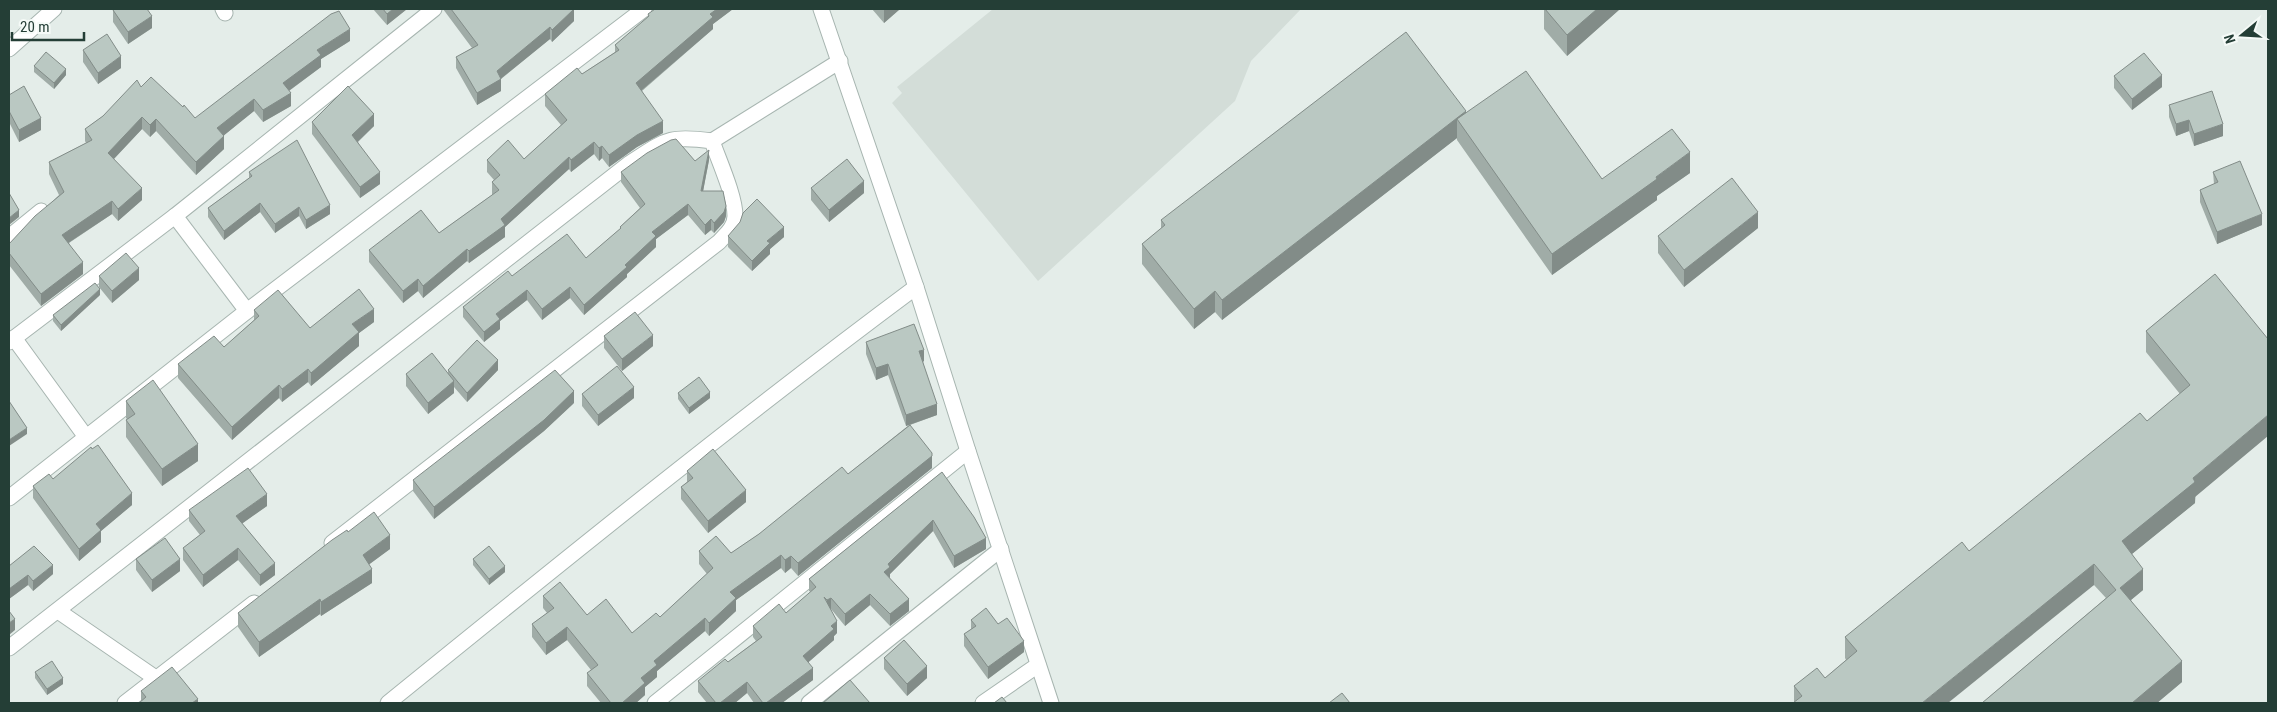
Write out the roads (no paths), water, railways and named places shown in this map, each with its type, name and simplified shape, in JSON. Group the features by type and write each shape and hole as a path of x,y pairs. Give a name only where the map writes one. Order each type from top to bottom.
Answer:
{"street":[{"path":"9,49 54,9"},
{"path":"86,437 11,340 174,216 434,9"},
{"path":"9,498 247,312 644,9"},
{"path":"821,9 916,287 968,451 1052,703"},
{"path":"9,648 630,163 664,141 682,137 712,141 840,61"},
{"path":"321,551 719,242 731,230 735,217 732,200 712,141"},
{"path":"9,237 41,211"},
{"path":"174,216 247,312"},
{"path":"388,703 575,552 844,341 916,287"},
{"path":"655,703 968,451"},
{"path":"809,703 1002,549"},
{"path":"125,703 266,594"},
{"path":"58,611 157,679"},
{"path":"983,703 1038,665"}]}
